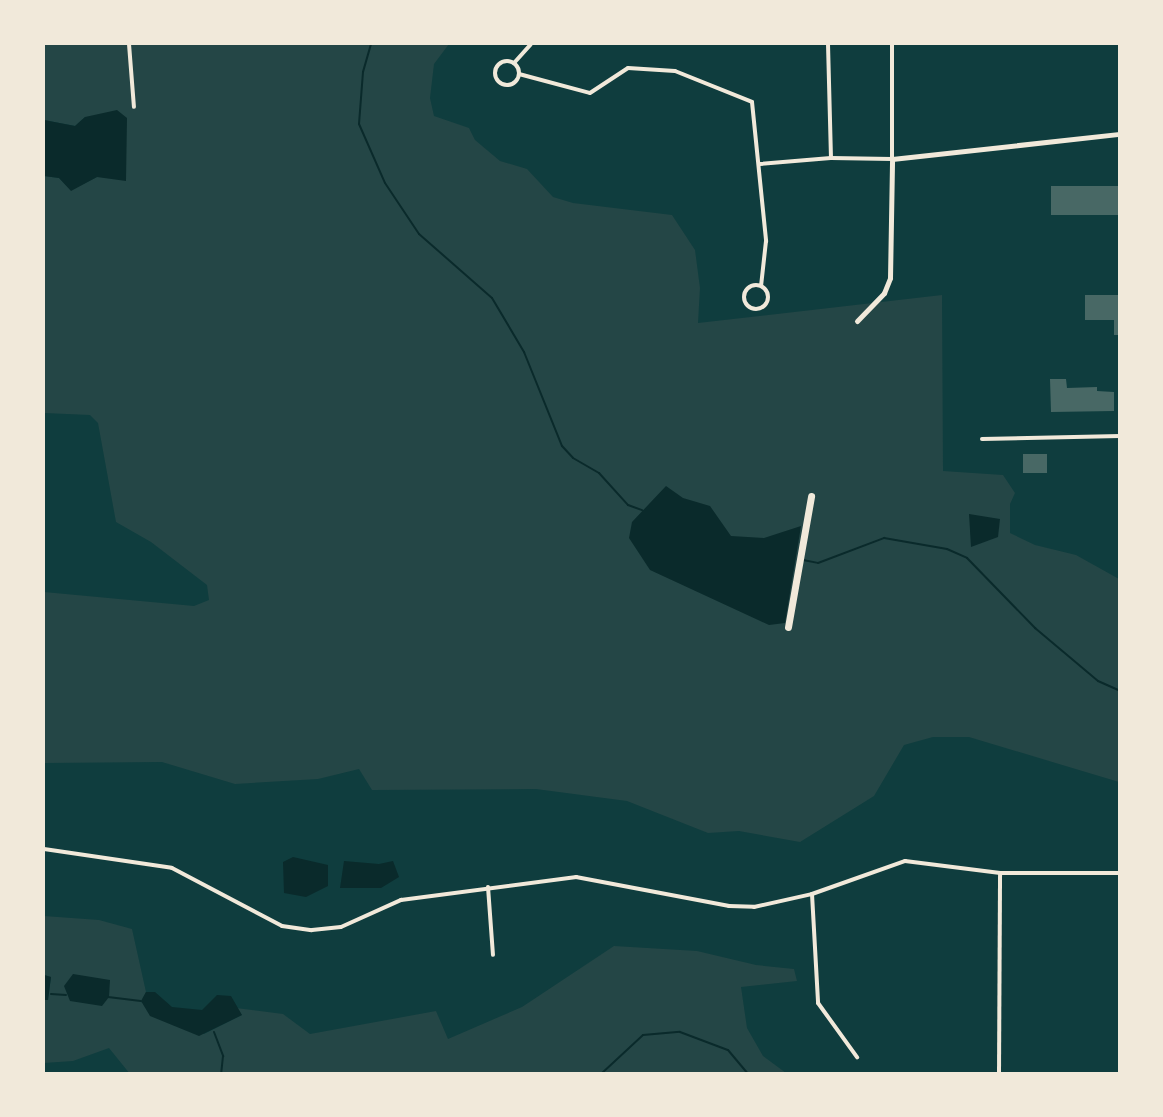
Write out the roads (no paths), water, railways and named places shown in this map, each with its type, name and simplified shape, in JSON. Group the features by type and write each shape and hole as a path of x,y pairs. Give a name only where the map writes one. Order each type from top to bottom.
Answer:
{"highway":[{"path":"788,627 811,496"}],"street":[{"path":"129,44 134,107"},
{"path":"519,74 509,85 495,78 498,63 514,63 531,44"},
{"path":"828,44 831,158"},
{"path":"857,321 880,298 890,279 892,44"},
{"path":"514,63 519,74"},
{"path":"519,74 590,93 630,68 682,73 752,102 766,241 761,286"},
{"path":"760,164 831,158 892,159 1119,134"},
{"path":"761,286 767,292 768,302 762,308 752,308 746,303 745,293 750,287 761,286"},
{"path":"982,439 1119,436"},
{"path":"44,849 143,860 172,868 282,926 312,930 341,927 401,900 488,887 589,877 743,907 812,894 905,861 1000,873 1119,873"},
{"path":"999,1074 1000,873"},
{"path":"488,887 493,955"},
{"path":"812,894 818,1003 857,1057"}],"waterway":[{"path":"371,44 363,72 359,124 385,183 419,234 492,298 524,352 562,446 573,458 599,473 628,505 642,510"},
{"path":"803,560 818,563 884,538 947,549 967,558 1035,628 1098,681 1120,691"},
{"path":"51,994 66,995"},
{"path":"108,997 141,1001"},
{"path":"214,1032 223,1056 221,1074"},
{"path":"601,1074 643,1035 680,1032 728,1050 748,1074"}]}
